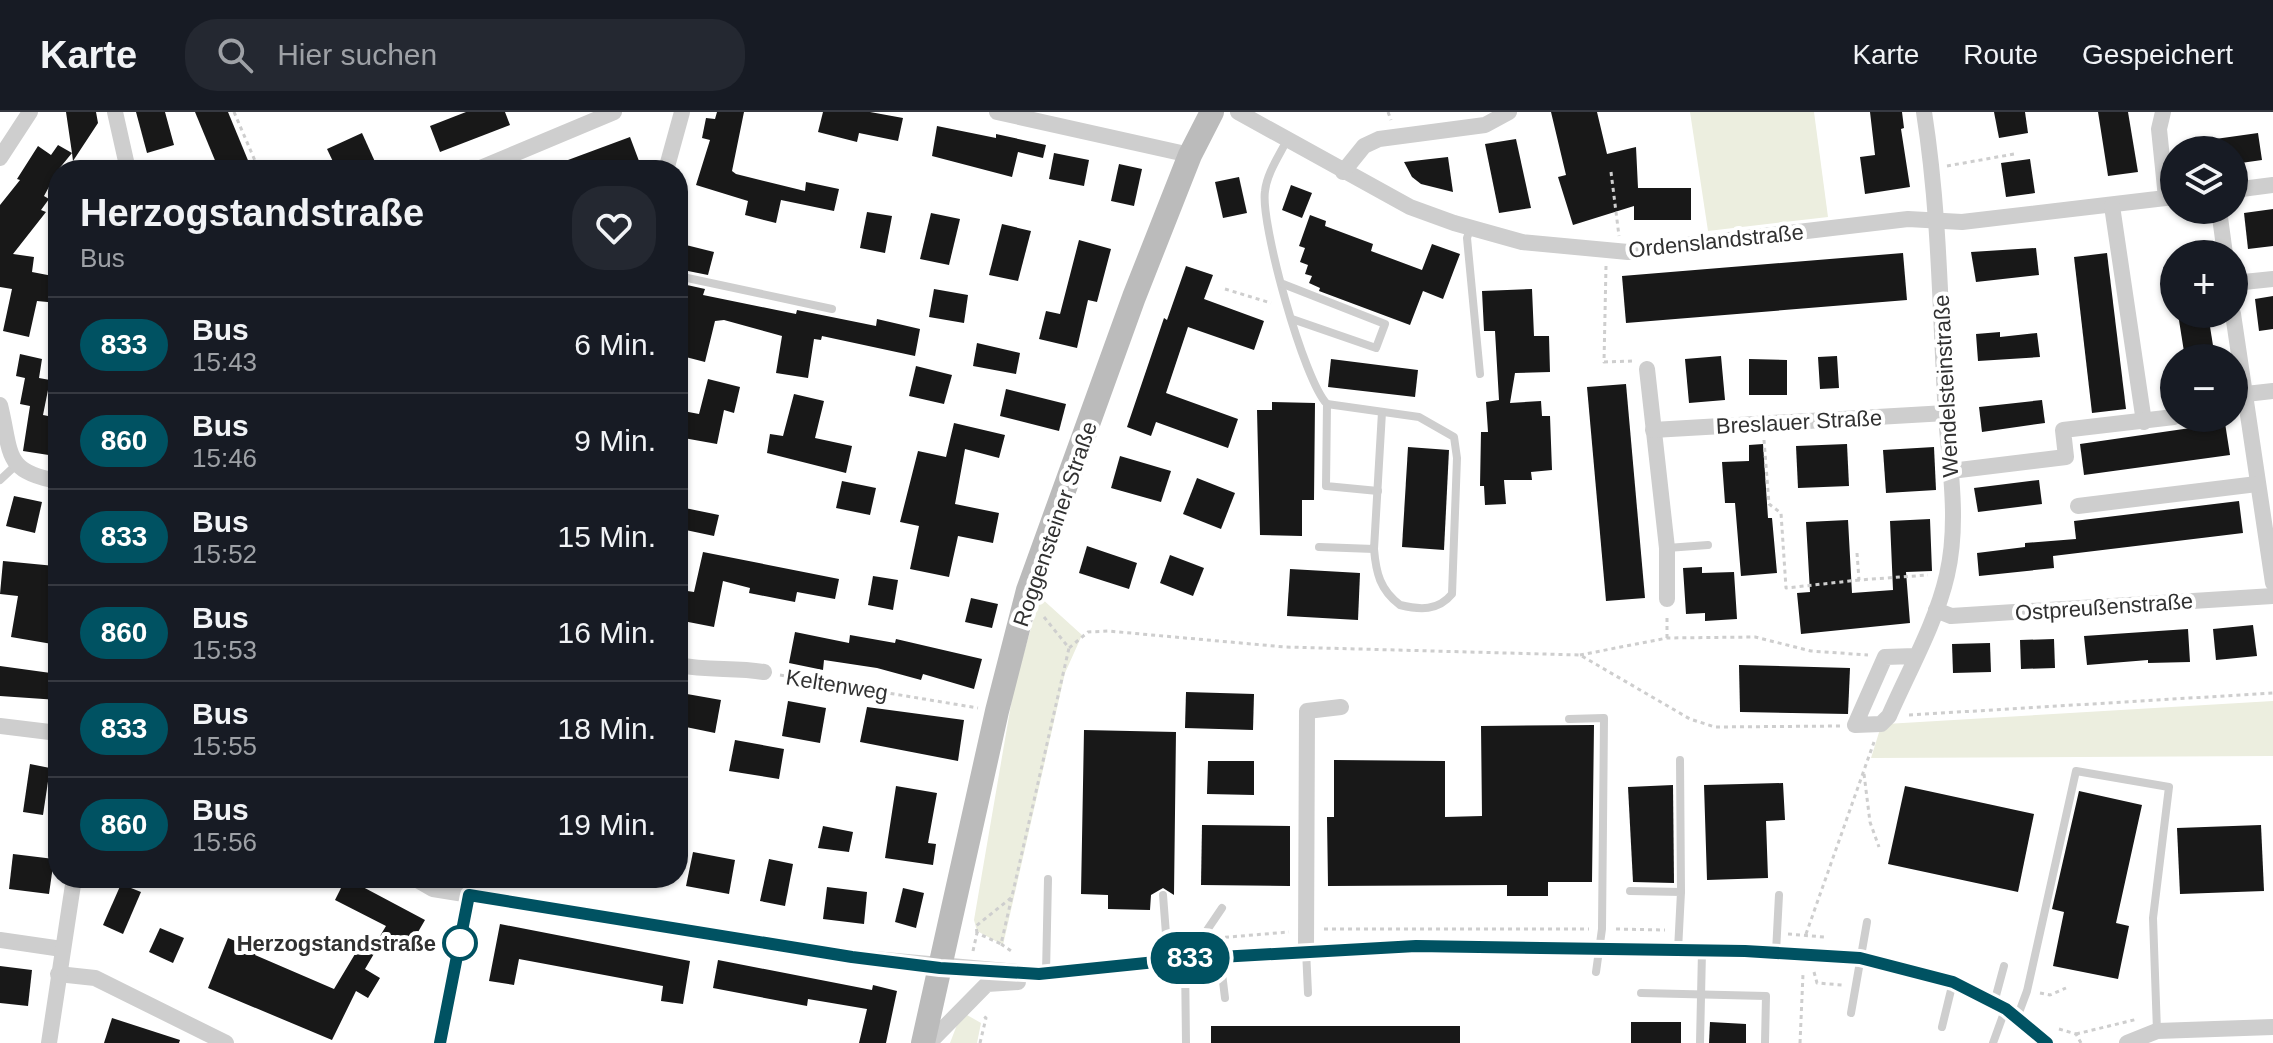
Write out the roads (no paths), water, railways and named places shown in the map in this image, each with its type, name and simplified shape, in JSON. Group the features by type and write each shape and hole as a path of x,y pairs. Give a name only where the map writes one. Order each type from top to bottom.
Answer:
{"main road":[{"name":"Roggensteiner Straße","path":"926,1043 997,711 1028,590 1190,155 1212,112"}],"street":[{"path":"0,158 30,112"},
{"path":"115,112 126,160"},
{"path":"500,160 614,112"},
{"path":"669,160 682,112"},
{"path":"997,112 1190,155"},
{"name":"Ordenslandstraße","path":"1238,112 1410,207 1470,229 1522,242 1613,251 1908,219 1962,222 2160,199"},
{"path":"1343,172 1364,146 1379,139 1485,125 1507,112"},
{"name":"Wendelsteinstraße","path":"1915,656 1885,657 1855,725 1885,720 1915,656 1936,610 1947,574 1952,532 1938,221 1924,112"},
{"path":"2160,136 2163,112"},
{"path":"2248,188 2273,185"},
{"path":"2112,206 2144,422"},
{"path":"2248,282 2273,279"},
{"path":"1647,369 1667,548 1667,599"},
{"path":"2248,401 2273,391"},
{"path":"0,405 15,466 28,476 48,479"},
{"name":"Breslauer Straße","path":"1653,430 1946,413"},
{"path":"1951,471 2066,457 2063,430 2160,419"},
{"path":"2247,432 2273,583"},
{"path":"2078,506 2257,484"},
{"name":"Ostpreußenstraße","path":"1936,610 1951,616 2273,596"},
{"name":"Keltenweg","path":"688,667 714,672 739,668 764,672"},
{"path":"1306,950 1307,711 1341,707"},
{"path":"0,726 48,732"},
{"path":"49,1043 72,888"},
{"path":"440,1043 471,888"},
{"path":"482,888 940,968 1042,974 1220,956 1416,946 1702,950 1860,958 1953,982 2006,1010 2047,1043"},
{"path":"0,940 62,949"},
{"path":"58,974 95,978 226,1043"},
{"path":"926,1043 987,984 1019,982 1042,974"},
{"path":"2127,1043 2157,1031 2273,1027"}],"lane":[{"path":"1287,140 1264,195 1289,309 1316,393 1327,404 1419,417 1454,437 1457,458 1452,594 1443,604 1431,607 1400,605 1382,586 1375,569 1382,412"},
{"path":"1470,229 1467,238 1480,374"},
{"path":"688,278 832,309"},
{"path":"1283,284 1385,324 1376,348 1292,319"},
{"path":"1327,404 1326,486 1378,491"},
{"path":"0,480 15,466"},
{"path":"1667,548 1708,545"},
{"path":"1319,547 1374,549"},
{"path":"1569,719 1604,718 1602,929 1596,972"},
{"path":"1678,951 1680,760"},
{"path":"2006,1010 2027,991 2076,771 2169,787 2153,918 2157,1031"},
{"path":"1042,974 1048,879"},
{"path":"1630,891 1681,892"},
{"path":"1163,895 1185,959 1186,1043"},
{"path":"1776,952 1779,895"},
{"path":"1185,959 1222,908"},
{"path":"1047,916 1059,916"},
{"path":"1851,1013 1867,922"},
{"path":"1306,950 1308,993"},
{"path":"1700,1043 1702,950"},
{"path":"1220,956 1225,998"},
{"path":"1993,1043 2006,1010 2004,966"},
{"path":"1942,1027 1953,982"},
{"path":"1641,993 1766,996 1765,1043"}],"place":[{"name":"Herzogstandstraße","path":"460,943"}]}
